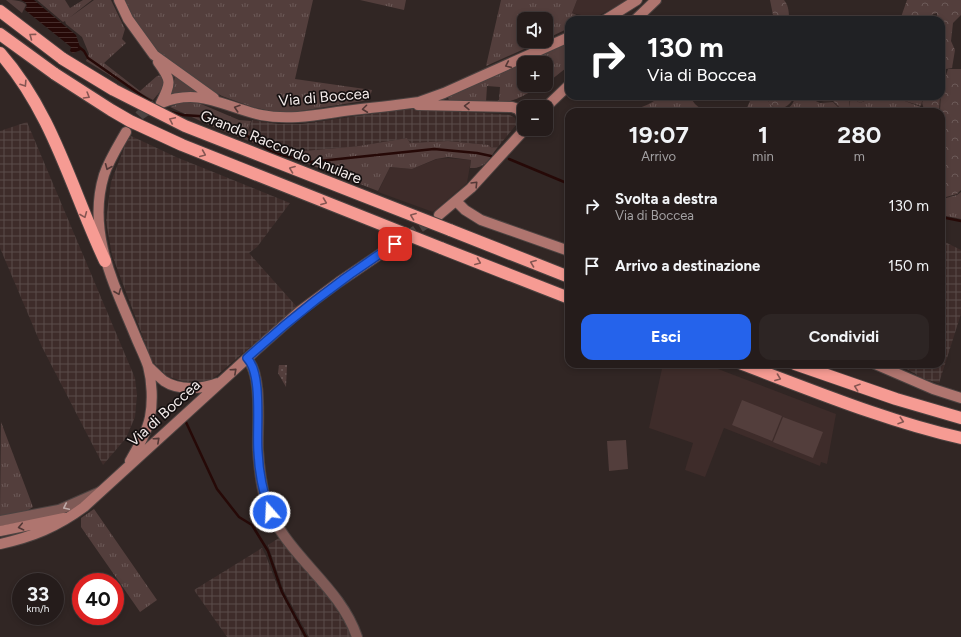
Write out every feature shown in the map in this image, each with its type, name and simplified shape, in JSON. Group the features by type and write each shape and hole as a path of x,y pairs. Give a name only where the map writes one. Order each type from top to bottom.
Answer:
{"highway":[{"name":"Grande Raccordo Anulare","path":"0,11 63,59 88,75 131,100 186,126 565,275"},
{"path":"0,34 55,74 130,121 182,145 565,296"},
{"path":"0,53 23,83 48,125 105,261"},
{"path":"753,368 848,404 930,431 961,438"},
{"path":"806,368 866,390 961,418"}],"main road":[{"path":"119,0 128,19 154,55 219,102"},
{"path":"611,16 637,0"},
{"path":"639,16 656,0"},
{"name":"Via di Boccea","path":"154,55 166,72 169,80 168,88 161,103 175,98 189,96 219,102 259,114 288,118 418,102 444,93 565,39"},
{"path":"553,100 565,89"},
{"name":"Via di Boccea","path":"404,104 512,107 517,109"},
{"name":"Via di Boccea","path":"126,132 108,164 102,182 100,194 99,230 105,261 148,366 152,402 150,417 145,433 128,466"},
{"path":"439,215 471,188 517,137"},
{"path":"456,201 465,210 481,220 565,250"},
{"name":"Via di Boccea","path":"0,544 40,533 60,523 84,507 300,311 339,282 395,244"},
{"name":"Via di Boccea","path":"148,366 164,381 176,386 198,388 220,383"},
{"path":"884,368 933,389 961,398"},
{"name":"Via di Boccea","path":"0,531 70,516"}],"street":[{"path":"247,358 252,365 256,379 258,459 262,487 270,512 290,546 340,606 351,623 357,637"},
{"path":"0,521 59,510 102,491"}],"shaded area":[{"path":"21,0 34,0 76,35 81,50 73,53 70,51 71,47 25,10 27,5"},
{"path":"577,0 629,0 598,16 585,16 572,13"},
{"path":"413,108 510,115 515,118 516,125 497,148 490,147 489,145 448,141 410,143 407,138 359,146 304,151 282,145 248,131 252,120 278,124 302,124"},
{"path":"27,122 135,378 137,395 135,417 126,438 103,465 42,347 0,248 0,131"},
{"path":"129,135 176,157 290,203 257,247 249,253 297,307 209,382 185,382 167,376 152,361 112,255 106,221 111,182"},
{"path":"448,158 471,160 467,183 433,212 378,192 390,167 412,169 437,159"},
{"path":"945,242 961,250 961,314 945,364"},
{"path":"662,368 715,368 836,414 827,464 821,462 820,466 724,428 705,477 685,470 693,443 649,428"},
{"path":"905,368 944,368 939,383 924,379"},
{"path":"279,538 323,589 352,637 309,637 284,591 268,545"},
{"path":"262,548 277,585 304,637 227,637 194,590"}],"green space":[{"path":"6,0 24,3 26,5 22,13"},
{"path":"37,0 65,0 70,8 83,0 92,0 69,18 94,0 111,0 125,29 122,39 126,43 104,63 140,91 157,76 162,75 165,78 162,89 153,100 86,61 89,54 82,37 66,24 65,21 63,22"},
{"path":"120,0 313,0 295,79 372,90 369,100 294,112 274,112 249,106 222,96 176,70 148,48"},
{"path":"360,0 406,0 404,10"},
{"path":"501,0 577,0 572,13 579,16 565,16 565,30 553,36 553,12 517,12 517,48 526,48 486,66"},
{"path":"770,0 784,0 788,7 789,16 773,16"},
{"path":"907,0 961,0 961,15 953,23 951,41 955,50 952,68 946,69 945,73 945,16 937,16 937,13 930,16 901,16"},
{"path":"565,45 565,69 553,78 553,56 540,56"},
{"path":"517,66 517,92 530,92 521,97 503,103 497,103 499,100 500,87 487,86 486,102 449,101 448,97"},
{"path":"948,69 961,69 961,190 957,194 946,197 945,108 940,108 941,100 945,100 945,78"},
{"path":"175,76 195,90 195,91 171,95"},
{"path":"692,100 700,108 640,108 654,101"},
{"path":"750,100 767,100 774,108 747,108"},
{"path":"768,100 792,100 783,108 775,108"},
{"path":"794,100 814,100 820,103 833,102 839,108 788,108"},
{"path":"816,100 850,100 849,107 845,108 840,108 833,101"},
{"path":"850,100 856,100 860,103 867,100 902,100 921,107 844,108 849,107"},
{"path":"856,100 866,100 860,103"},
{"path":"902,100 922,100 921,106"},
{"path":"923,100 940,100 939,108 924,108"},
{"path":"194,101 239,120 251,121 248,131 282,146 304,151 359,146 407,138 410,143 448,141 489,145 490,147 497,148 483,165 475,168 470,168 471,160 448,157 436,159 412,169 390,167 378,191 218,129 170,107 182,102"},
{"path":"961,192 961,219 945,216 945,197 946,198 957,195"},
{"path":"279,365 287,365 286,387 278,373"},
{"path":"742,400 782,416 772,441 732,425"},
{"path":"783,417 823,432 813,458 773,442"},
{"path":"1,422 33,507 25,512 0,517"},
{"path":"626,440 628,469 609,471 607,441"},
{"path":"94,509 157,600 140,612 124,589 124,573 113,573 81,527 81,518"}],"waterway":[{"path":"79,47 84,51 88,58 154,104"},
{"path":"167,111 183,115 213,117 238,130 274,153 310,162 434,149 477,153 491,156"},
{"path":"509,159 565,182"},
{"path":"945,218 961,221"},
{"path":"185,420 217,489 239,517 252,525 268,551 282,592 306,637"}],"tunnel":[{"path":"129,127 140,115 155,105"},
{"path":"395,244 433,219"}],"route":[{"path":"270,512 262,487 258,452 256,379 251,362 247,358 300,311 368,261 395,244"}]}
